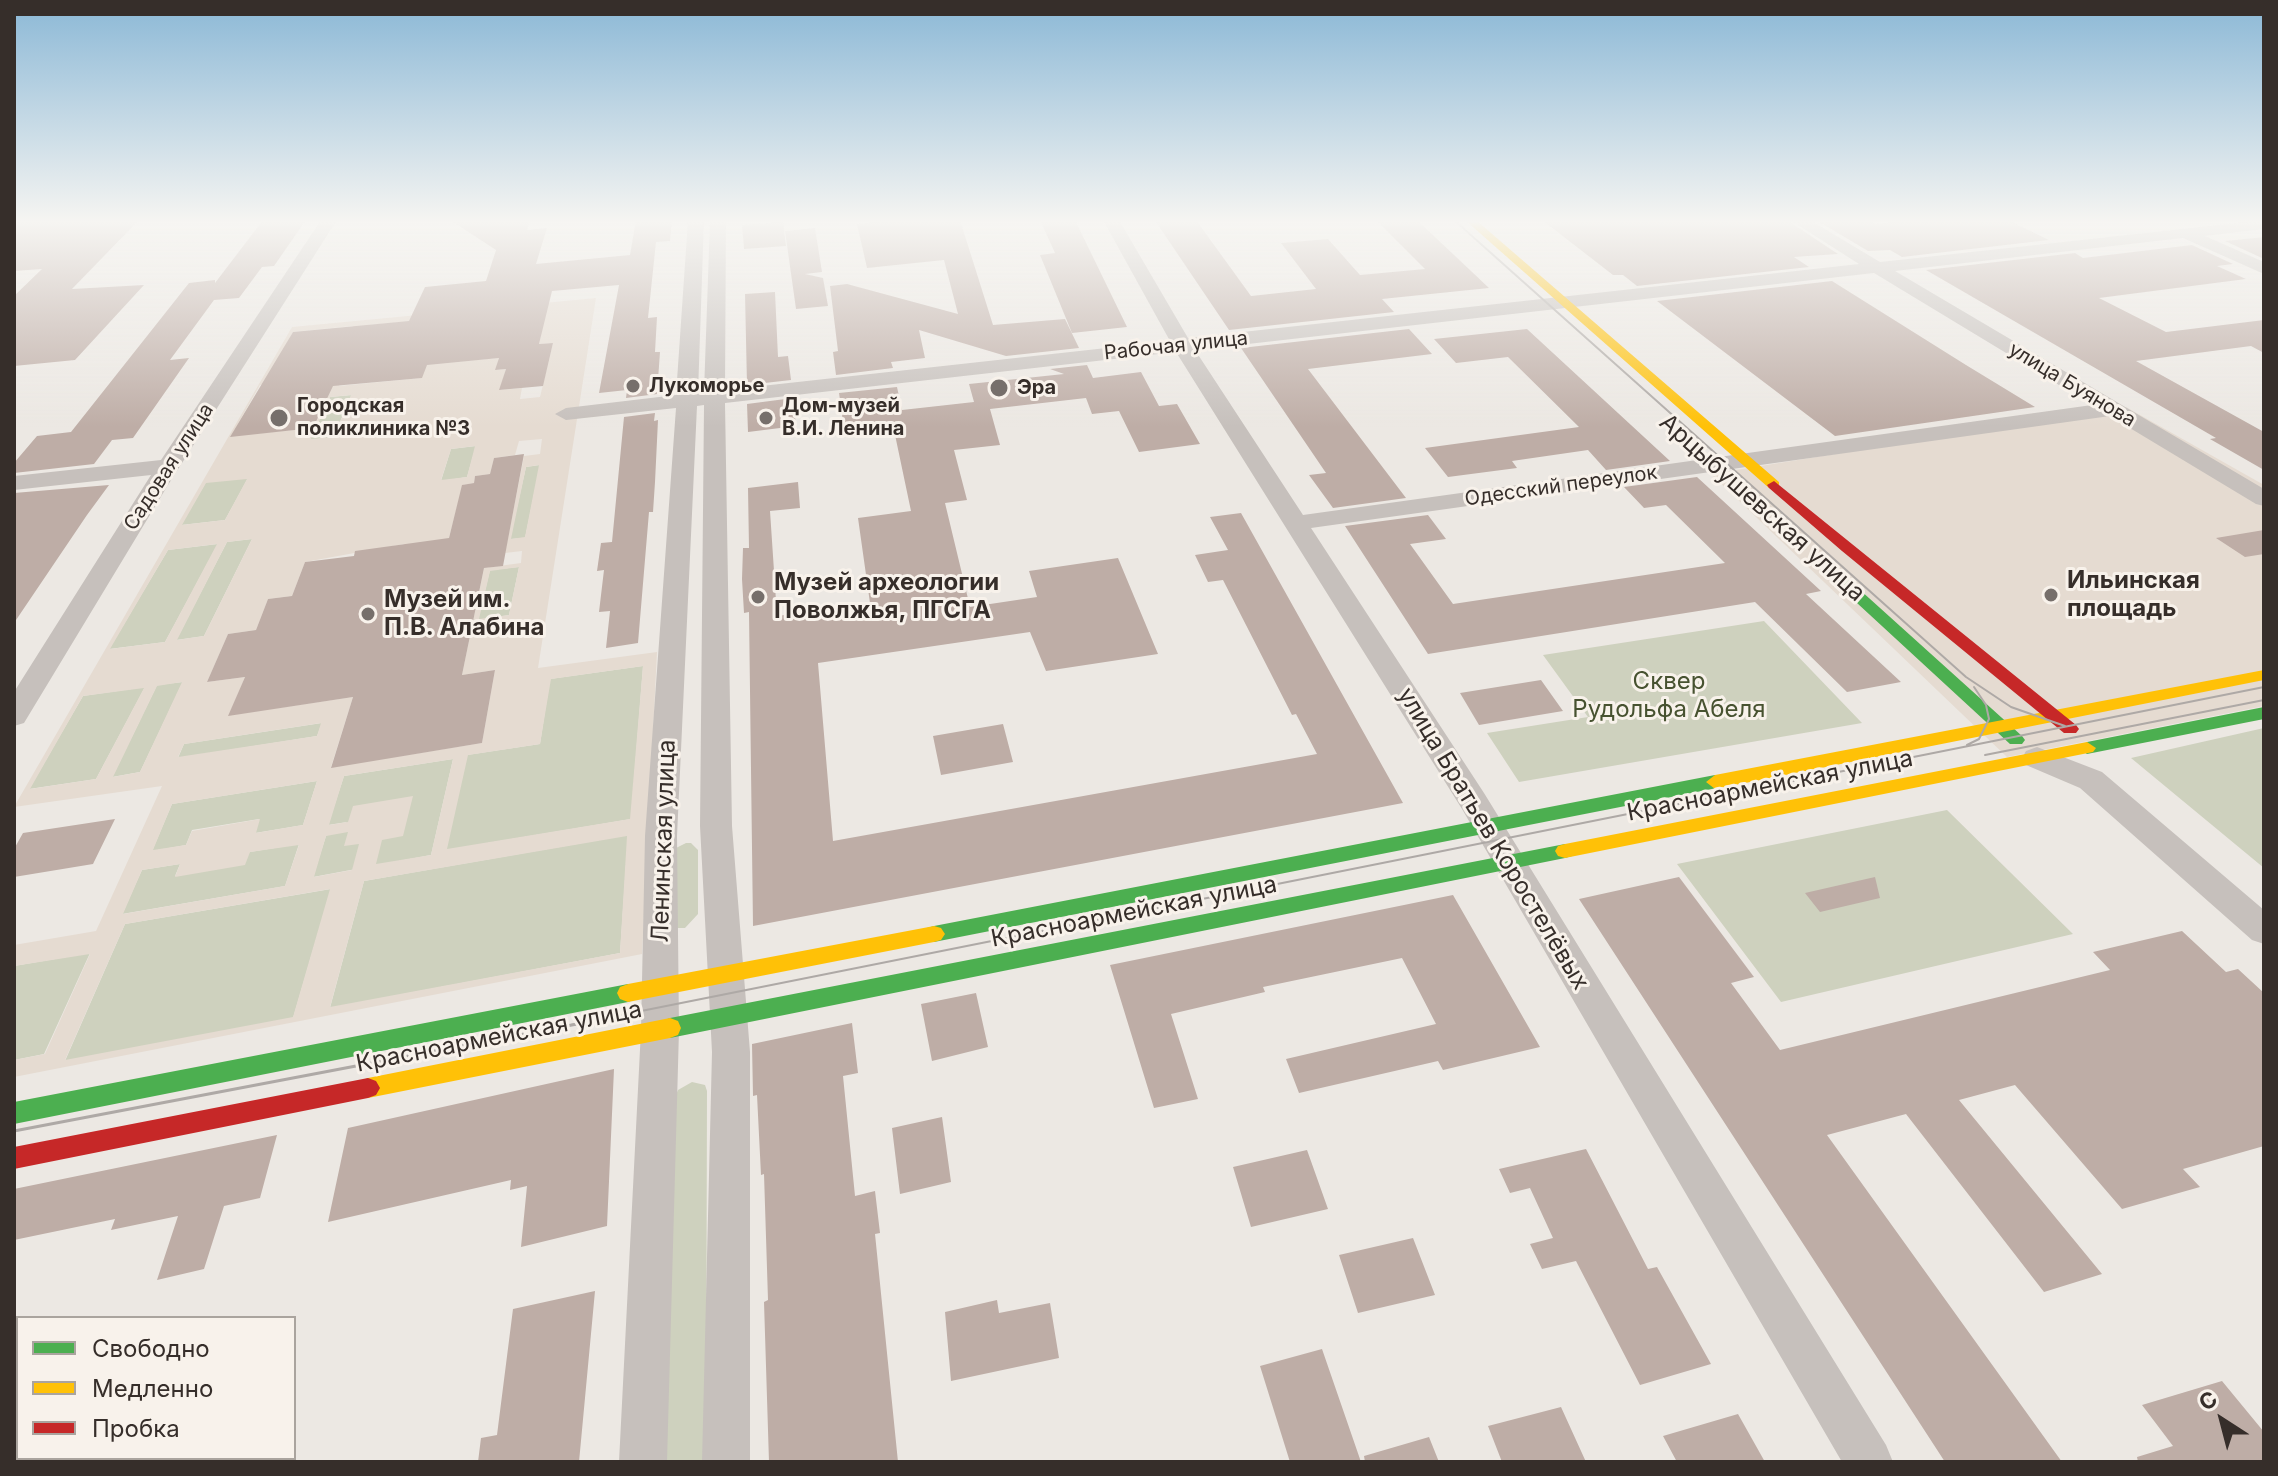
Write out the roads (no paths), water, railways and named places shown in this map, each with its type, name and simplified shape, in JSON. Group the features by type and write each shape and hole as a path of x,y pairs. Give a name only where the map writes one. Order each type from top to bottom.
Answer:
{"main road":[{"name":"Арцыбушевская улица","path":"1531,289 1552,308"},
{"name":"Арцыбушевская улица","path":"1531,289 1745,460 2089,747"},
{"name":"Арцыбушевская улица","path":"1690,444 1736,485"},
{"name":"Арцыбушевская улица","path":"1816,557 2037,758"},
{"name":"Красноармейская улица","path":"14,1113 2264,675"},
{"name":"Красноармейская улица","path":"14,1158 2264,713"}],"street":[{"name":"Садовая улица","path":"14,716 169,466 284,289"},
{"name":"Ленинская улица","path":"643,1462 660,1030 661,836 674,648 692,289"},
{"name":"Ленинская улица","path":"716,289 716,826 731,1052 726,1462"},
{"name":"улица Братьев Коростелёвых","path":"1150,289 1182,345 1487,826 1869,1462"},
{"name":"Рабочая улица","path":"566,414 1708,289"},
{"name":"улица Буянова","path":"1913,289 2264,499"},
{"name":"Одесский переулок","path":"1295,523 2112,409"},
{"path":"14,483 169,466"},
{"path":"2089,747 2091,780"},
{"name":"Арцыбушевская улица","path":"2037,758 2091,780 2264,930"}],"tram line":[{"path":"1531,289 1966,677 2011,707 2065,726"},
{"path":"1967,745 1979,739 1989,719 1986,705 1974,687"},
{"path":"566,1026 2264,687"},
{"path":"1985,755 2264,700"},
{"path":"14,1131 577,1024"}],"place":[{"name":"Лукоморье","path":"633,386"},
{"name":"Эра","path":"999,388"},
{"name":"Городская поликлиника №3","path":"279,418"},
{"name":"Дом-музей В.И. Ленина","path":"766,418"},
{"name":"Ильинская площадь","path":"2051,595"},
{"name":"Музей археологии Поволжья, ПГСГА","path":"758,597"},
{"name":"Музей им. П.В. Алабина","path":"368,614"}],"park label":[{"name":"Сквер Рудольфа Абеля","path":"1669,696"}]}
